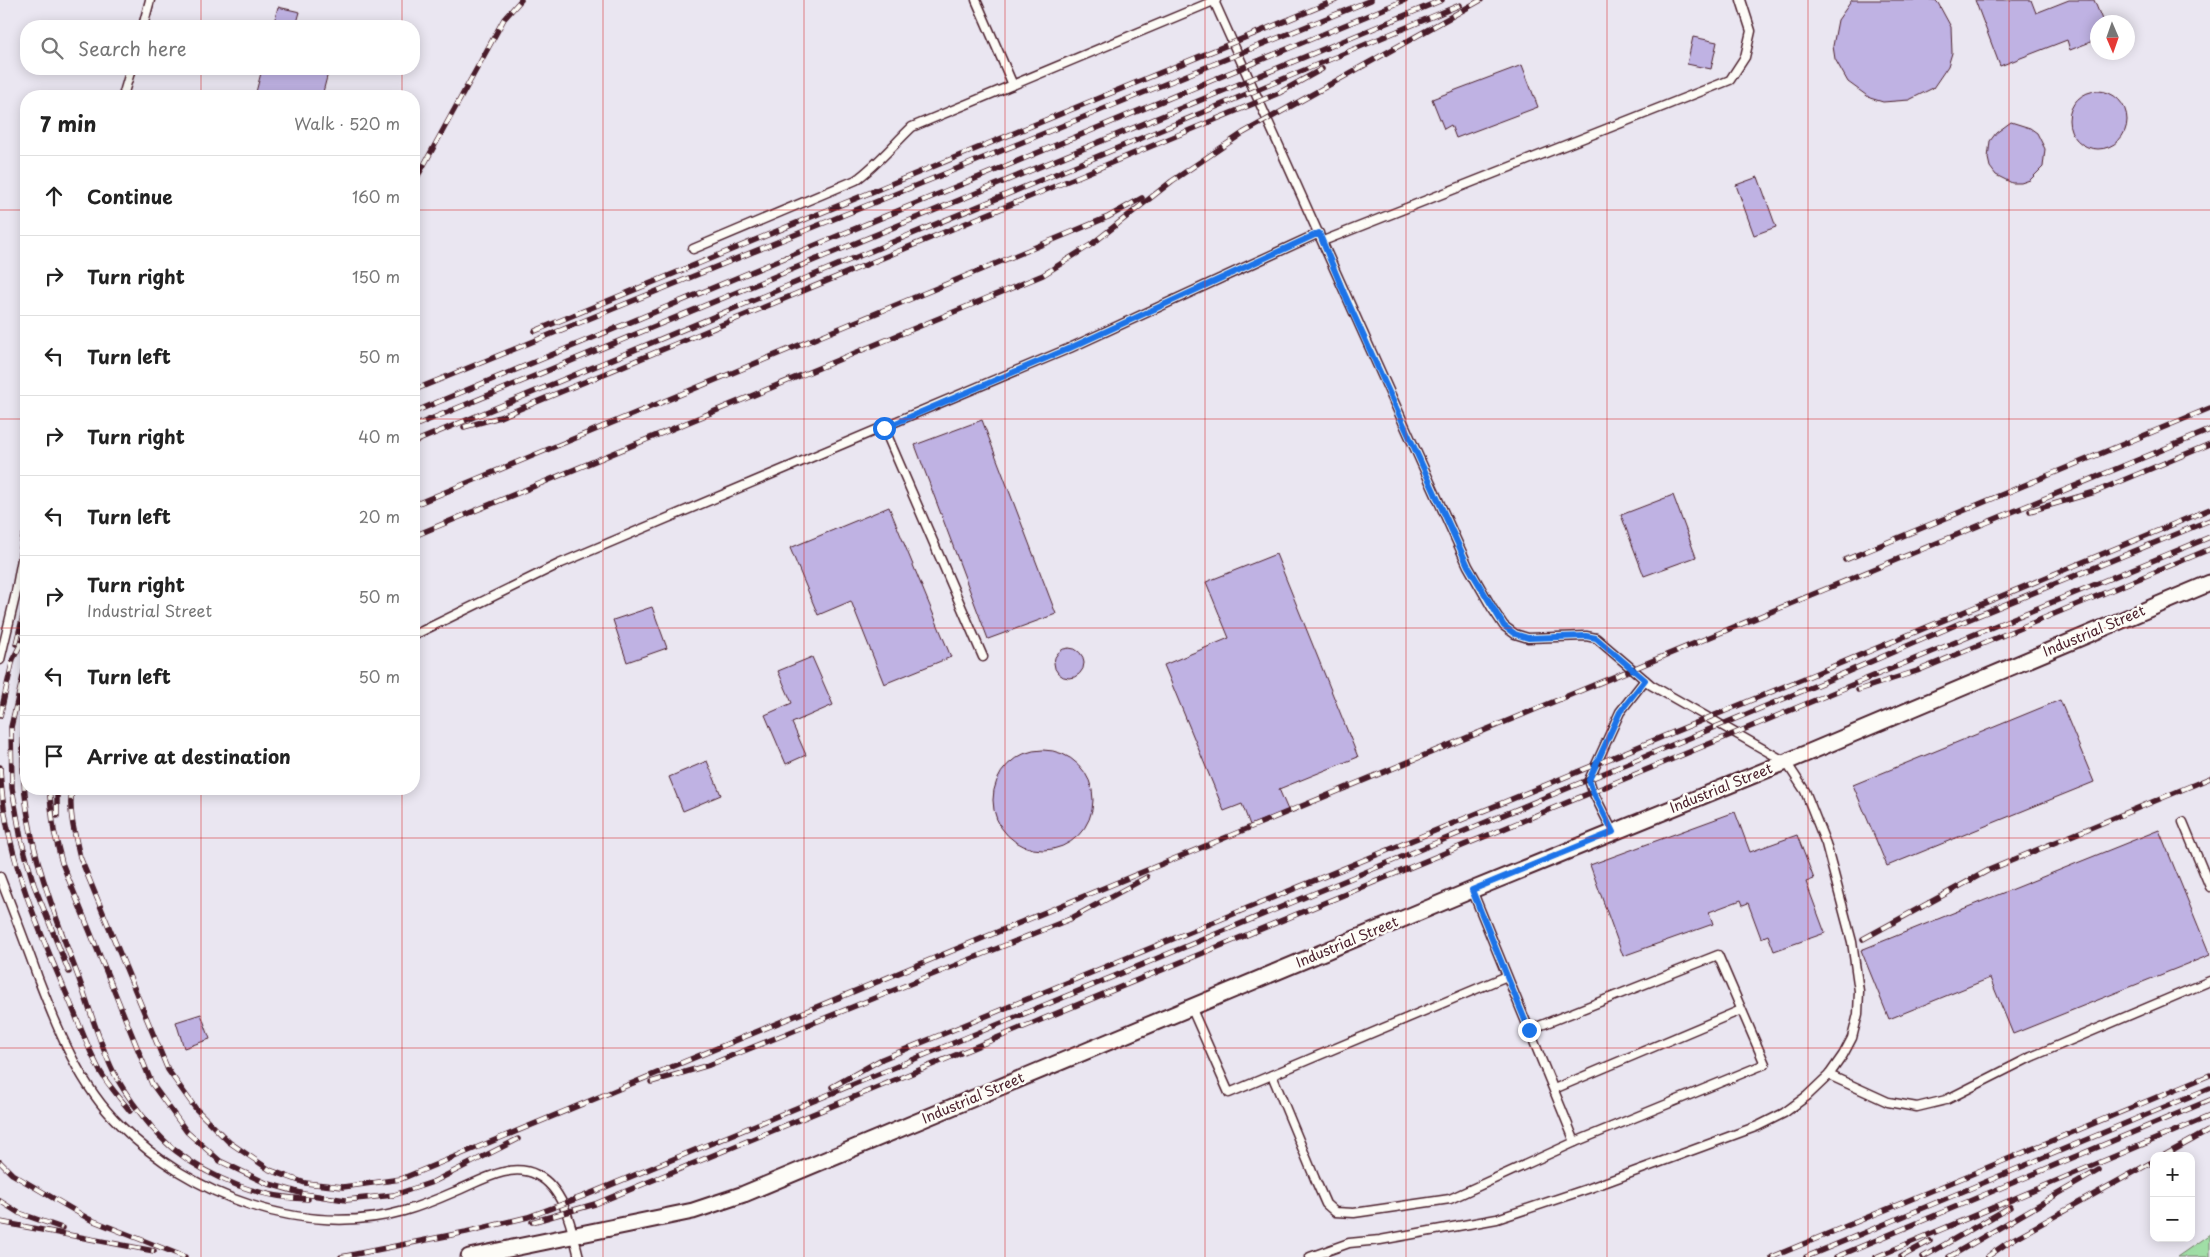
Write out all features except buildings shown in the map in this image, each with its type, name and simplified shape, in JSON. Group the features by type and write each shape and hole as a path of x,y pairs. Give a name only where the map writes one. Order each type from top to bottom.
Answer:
{"street":[{"name":"Industrial Street","path":"469,1257 693,1211 744,1194 1472,890 1786,762 2210,582"}],"lane":[{"path":"145,20 150,0"},
{"path":"976,0 1012,85"},
{"path":"693,249 856,180 872,170 888,150 912,127 1215,0 1323,241 1344,293 1468,566 1504,626 1515,634 1528,638 1586,636 1596,638 1645,680 1786,762 1805,791 1826,844 1852,942 1859,990 1858,1014 1852,1038 1829,1075 1807,1096 1784,1113 1758,1126 1581,1191 1496,1219 1380,1240 1349,1243 1310,1257"},
{"path":"1323,241 1730,80 1745,57 1751,31 1741,0"},
{"path":"125,90 129,75"},
{"path":"420,632 558,564 1070,348 1319,233"},
{"path":"884,428 983,657"},
{"path":"0,660 20,569"},
{"path":"1613,832 1589,780 1620,712 1645,680"},
{"path":"2183,822 2210,887"},
{"path":"0,877 59,1030 76,1066 98,1100 118,1124 141,1145 173,1169 206,1188 242,1203 275,1212 310,1217 350,1219 389,1215 406,1211 490,1176 509,1171 536,1174 548,1183 566,1212 579,1257"},
{"path":"1472,890 1575,1142"},
{"path":"1272,1075 1314,1180 1326,1204 1335,1212 1354,1213 1450,1199 1575,1142 1765,1064 1718,955 1529,1030"},
{"path":"1191,1007 1229,1093 1507,976"},
{"path":"1829,1075 1888,1102 1917,1107 1946,1100 2031,1057 2210,981"},
{"path":"1554,1089 1741,1010"}],"green space":[{"path":"2210,1234 2210,1257 2177,1257"}],"railway":[{"path":"420,172 504,19 521,0"},
{"path":"535,331 1336,0"},
{"path":"420,388 1371,0"},
{"path":"420,410 1405,0"},
{"path":"420,424 1442,0"},
{"path":"420,534 1043,275 1092,244 1172,181 1243,133 1481,0"},
{"path":"420,439 1460,5"},
{"path":"464,427 500,417 1279,93 1322,69"},
{"path":"420,503 1108,217 1142,198"},
{"path":"1845,560 2210,408"},
{"path":"71,795 71,814 80,857 168,1070 196,1109 229,1142 270,1170 305,1183 343,1187 401,1179 2210,430"},
{"path":"2030,511 2095,492 2210,444"},
{"path":"832,1087 882,1059 2210,509"},
{"path":"341,1257 466,1232 528,1217 584,1196 2210,520"},
{"path":"532,1222 595,1204 2210,537"},
{"path":"1858,690 1917,671 2210,549"},
{"path":"16,644 20,628"},
{"path":"0,716 13,659 20,646"},
{"path":"20,689 11,727 12,788 21,839 34,885 69,972"},
{"path":"0,767 2,797 14,855 43,940 95,1062 130,1111"},
{"path":"1863,939 1989,870 2210,778"},
{"path":"25,795 33,843 58,924 103,1049 118,1081 133,1103 168,1144 205,1171 238,1186 255,1191 290,1198 308,1199"},
{"path":"50,795 54,831 62,863 152,1084 187,1132 220,1161 266,1183 304,1194 346,1200 394,1195 433,1182 518,1139"},
{"path":"57,795 57,816"},
{"path":"651,1082 709,1065 1070,919 1147,877"},
{"path":"1772,1257 2210,1075"},
{"path":"1806,1257 2210,1088"},
{"path":"1836,1257 2210,1100"},
{"path":"1876,1257 2210,1116"},
{"path":"2170,1152 2210,1130"},
{"path":"0,1162 12,1174 89,1219 185,1257"},
{"path":"1987,1257 2010,1241 2150,1163"},
{"path":"1949,1257 2099,1170"},
{"path":"0,1201 19,1213 62,1228"},
{"path":"1923,1257 2010,1207"},
{"path":"0,1222 154,1251"},
{"path":"1901,1257 1930,1241"}],"route":[{"path":"884,428 1070,348 1319,233 1344,293 1468,566 1504,626 1515,634 1528,638 1586,636 1596,638 1645,680 1620,712 1589,780 1613,832 1472,890 1529,1030"}]}
